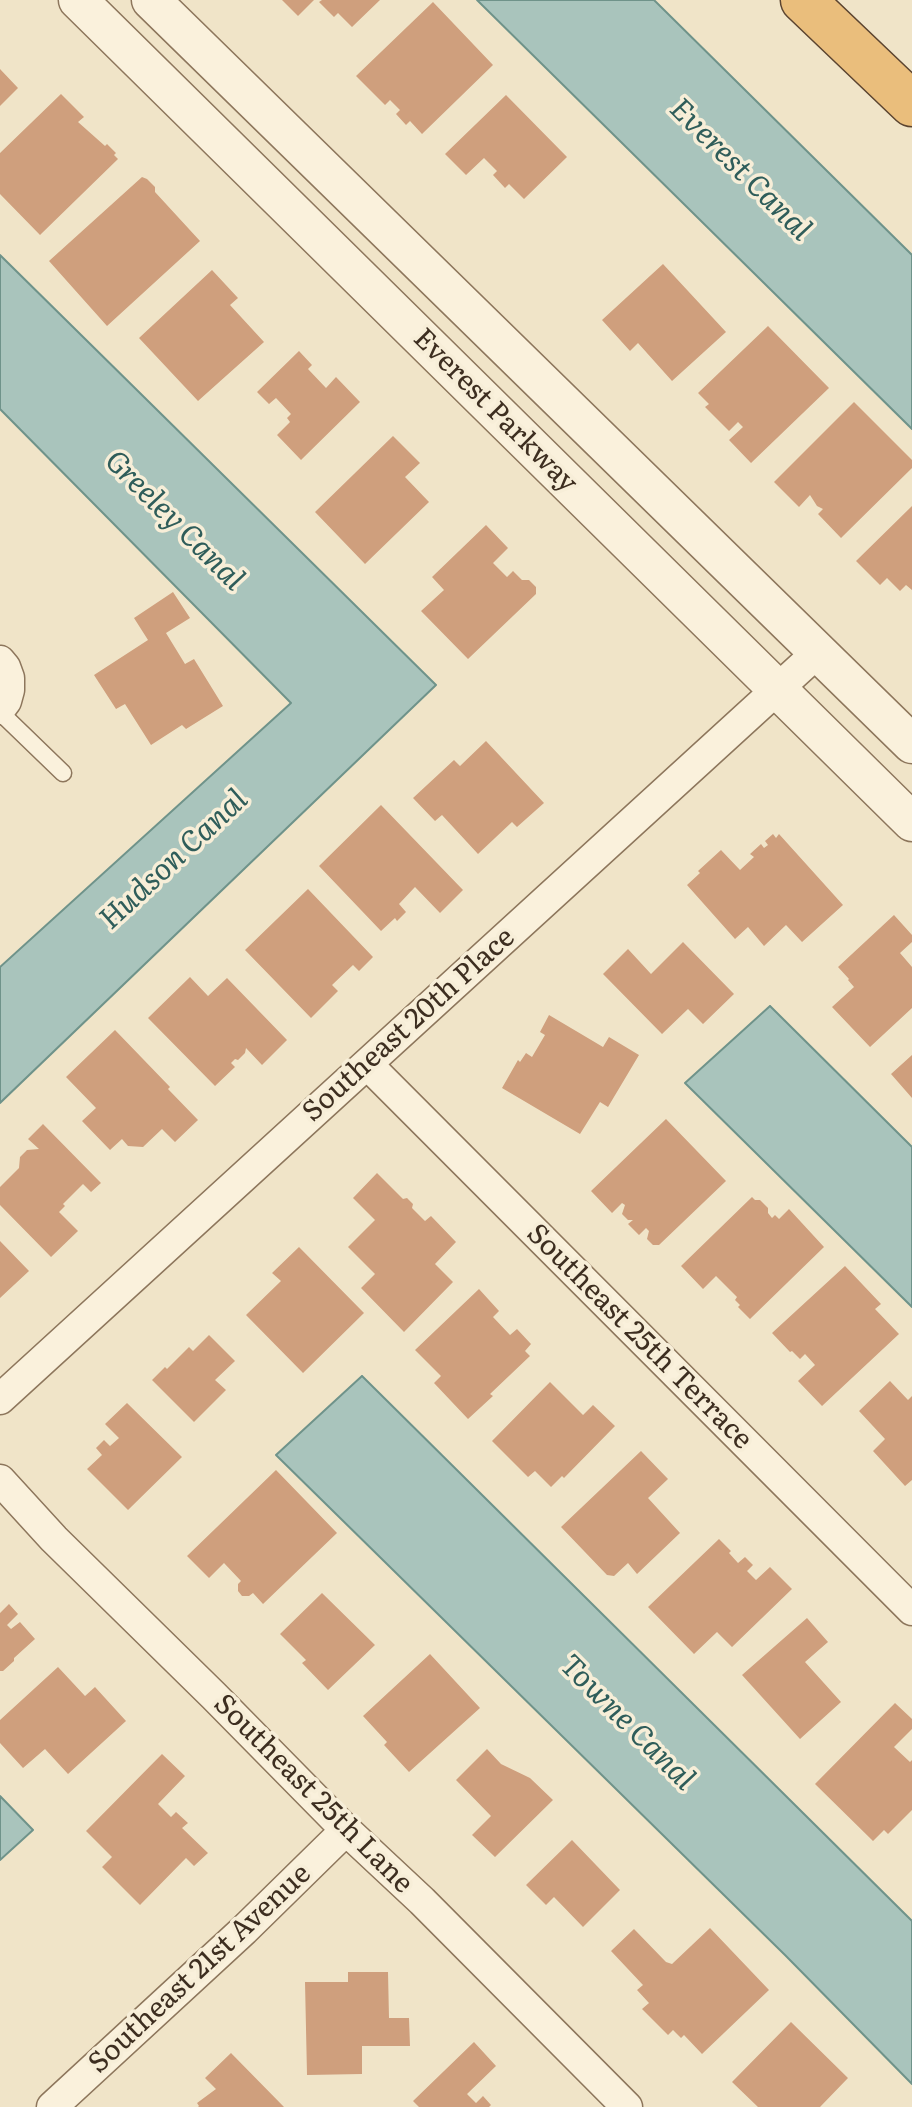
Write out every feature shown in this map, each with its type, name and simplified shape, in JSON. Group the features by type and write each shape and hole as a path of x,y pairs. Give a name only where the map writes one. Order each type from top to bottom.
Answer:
{"highway":[{"path":"803,0 912,104"}],"street":[{"name":"Everest Parkway","path":"78,0 912,822"},
{"name":"Everest Parkway","path":"151,0 912,744"},
{"name":"Southeast 20th Place","path":"0,1399 818,652"},
{"path":"0,661 9,678 9,690 0,710"},
{"name":"Southeast 25th Terrace","path":"367,1064 912,1610"},
{"name":"Southeast 25th Lane","path":"0,1480 54,1539 627,2107"},
{"name":"Southeast 21st Avenue","path":"52,2107 244,1930 346,1830"}],"lane":[{"path":"0,710 63,773"}],"water":[{"name":"Everest Canal","path":"477,0 654,0 912,255 912,429"},
{"path":"0,255 436,685 0,1103 0,967 291,703 0,409"},
{"path":"770,1006 912,1147 912,1307 685,1083"},
{"name":"Towne Canal","path":"362,1376 912,1921 912,2084 785,1955 276,1455"},
{"path":"0,1796 33,1830 0,1860"}],"building":[{"path":"282,0 314,0 298,16"},
{"path":"380,0 352,27 338,13 334,17 319,2"},
{"path":"433,2 493,65 422,134 410,121 406,125 396,114 400,110 390,100 385,105 356,76"},
{"path":"0,69 18,88 0,106"},
{"path":"61,94 84,117 78,122 105,146 107,144 118,159 40,235 0,194 0,153"},
{"path":"506,95 567,157 524,199 509,184 505,188 493,175 497,171 484,158 466,175 445,154"},
{"path":"142,177 155,187 155,192 200,241 107,326 49,261"},
{"path":"663,264 726,332 672,381 638,343 630,351 602,320"},
{"path":"212,270 238,298 230,305 264,342 198,401 139,338"},
{"path":"768,326 829,388 751,463 729,440 743,427 738,422 729,431 705,407 709,404 698,393"},
{"path":"299,351 312,365 308,369 326,388 336,377 360,402 301,460 277,435 290,422 287,418 291,414 276,398 269,404 257,392"},
{"path":"854,402 912,460 912,468 841,538 818,514 823,509 810,495 799,507 774,482"},
{"path":"393,436 420,463 405,477 429,502 365,564 315,512"},
{"path":"912,506 912,590 906,585 900,591 887,578 880,585 856,561"},
{"path":"486,525 508,548 493,563 507,577 513,571 522,580 529,580 536,587 536,594 468,659 421,611 444,590 432,577"},
{"path":"173,592 190,618 166,633 185,664 194,659 223,706 186,729 182,725 151,745 125,704 116,709 94,675 148,640 134,618"},
{"path":"486,741 544,803 517,827 512,822 478,854 442,815 435,821 413,798 454,760 460,766"},
{"path":"381,805 463,890 440,913 415,887 399,904 406,912 381,931 319,866"},
{"path":"773,834 776,838 779,834 843,905 802,942 786,925 764,946 748,927 735,939 687,885 721,850 740,870 754,857 750,854 761,844 764,848 768,845 765,841"},
{"path":"308,889 373,957 359,971 353,965 332,985 338,991 311,1018 245,950"},
{"path":"894,915 912,935 912,942 900,953 912,967 912,1008 870,1047 832,1007 854,987 838,967"},
{"path":"683,942 734,994 703,1024 688,1009 662,1034 603,974 628,949 651,974"},
{"path":"190,977 208,996 227,978 287,1040 262,1065 246,1048 238,1060 231,1063 235,1067 215,1086 148,1018"},
{"path":"549,1015 603,1047 609,1037 639,1055 608,1107 600,1102 580,1134 502,1088 518,1060 520,1062 526,1053 532,1057 545,1035 540,1032"},
{"path":"115,1030 198,1120 175,1142 162,1129 143,1147 128,1146 122,1139 110,1150 82,1121 96,1108 66,1077"},
{"path":"912,1055 912,1098 891,1074"},
{"path":"666,1119 726,1181 659,1245 653,1245 647,1239 649,1231 646,1228 639,1235 628,1224 633,1220 622,1214 625,1205 622,1203 612,1213 591,1191"},
{"path":"43,1124 101,1183 91,1192 83,1184 63,1204 65,1206 59,1212 78,1231 51,1257 0,1205 0,1187 19,1168 20,1157 27,1150 39,1149 28,1139"},
{"path":"377,1173 403,1199 407,1198 413,1204 412,1208 425,1221 431,1216 456,1242 435,1264 453,1282 404,1332 361,1288 375,1274 348,1247 375,1220 353,1198"},
{"path":"752,1197 768,1208 772,1218 775,1215 779,1219 789,1209 824,1247 750,1319 738,1307 737,1297 716,1276 703,1289 681,1266"},
{"path":"0,1241 29,1271 0,1298"},
{"path":"299,1247 364,1313 303,1373 246,1315 281,1281 272,1273"},
{"path":"845,1266 881,1304 875,1309 899,1334 822,1406 798,1381 815,1365 805,1354 800,1359 790,1352 772,1333"},
{"path":"479,1289 499,1311 493,1317 510,1335 517,1329 531,1344 525,1351 530,1356 468,1419 434,1383 441,1376 415,1350"},
{"path":"209,1335 235,1361 215,1380 226,1390 194,1422 152,1380 189,1347 193,1351"},
{"path":"890,1381 908,1400 912,1396 912,1480 905,1486 873,1451 885,1439 859,1411"},
{"path":"550,1382 583,1415 593,1405 615,1426 564,1478 562,1476 551,1487 535,1471 528,1477 492,1441"},
{"path":"127,1403 182,1457 128,1510 87,1469 102,1455 96,1448 104,1440 110,1446 119,1438 105,1424"},
{"path":"641,1451 668,1479 648,1498 680,1533 637,1574 628,1563 614,1576 607,1575 561,1527"},
{"path":"276,1470 337,1533 263,1604 253,1593 242,1596 238,1591 241,1581 224,1563 209,1578 187,1556"},
{"path":"719,1539 738,1563 745,1557 753,1565 747,1571 756,1580 770,1567 792,1589 732,1647 717,1632 694,1654 648,1607"},
{"path":"322,1593 375,1645 328,1690 302,1663 306,1660 280,1634"},
{"path":"9,1604 18,1614 7,1625 11,1629 20,1622 35,1639 0,1671 0,1613"},
{"path":"807,1618 828,1642 805,1662 841,1702 800,1739 742,1675"},
{"path":"430,1654 480,1708 409,1772 363,1716"},
{"path":"58,1667 85,1696 95,1687 126,1721 68,1774 45,1749 23,1768 0,1743 0,1720"},
{"path":"895,1703 912,1719 912,1729 894,1747 910,1762 912,1760 912,1810 888,1834 884,1830 873,1841 815,1784"},
{"path":"487,1749 501,1764 530,1778 553,1800 495,1857 472,1835 491,1816 456,1780"},
{"path":"162,1754 185,1776 158,1804 171,1817 176,1812 188,1823 182,1828 208,1853 194,1866 186,1858 140,1905 102,1867 112,1857 86,1831"},
{"path":"572,1840 620,1890 583,1927 554,1897 546,1905 526,1885"},
{"path":"710,1928 769,1990 702,2054 684,2035 681,2038 673,2030 668,2035 642,2009 649,2003 637,1990 643,1985 611,1951 634,1929 666,1962 672,1964"},
{"path":"348,1972 388,1972 389,2018 409,2018 410,2046 362,2046 362,2074 307,2075 305,1982 348,1982"},
{"path":"791,2022 848,2078 820,2107 758,2107 732,2082"},
{"path":"474,2042 496,2066 467,2094 476,2103 483,2096 491,2105 419,2107 413,2101"},
{"path":"231,2053 284,2107 198,2107 197,2103 216,2089 205,2078"}],"water label":[{"name":"Greeley Canal","path":"174,521"},
{"name":"Hudson Canal","path":"174,860"}]}
